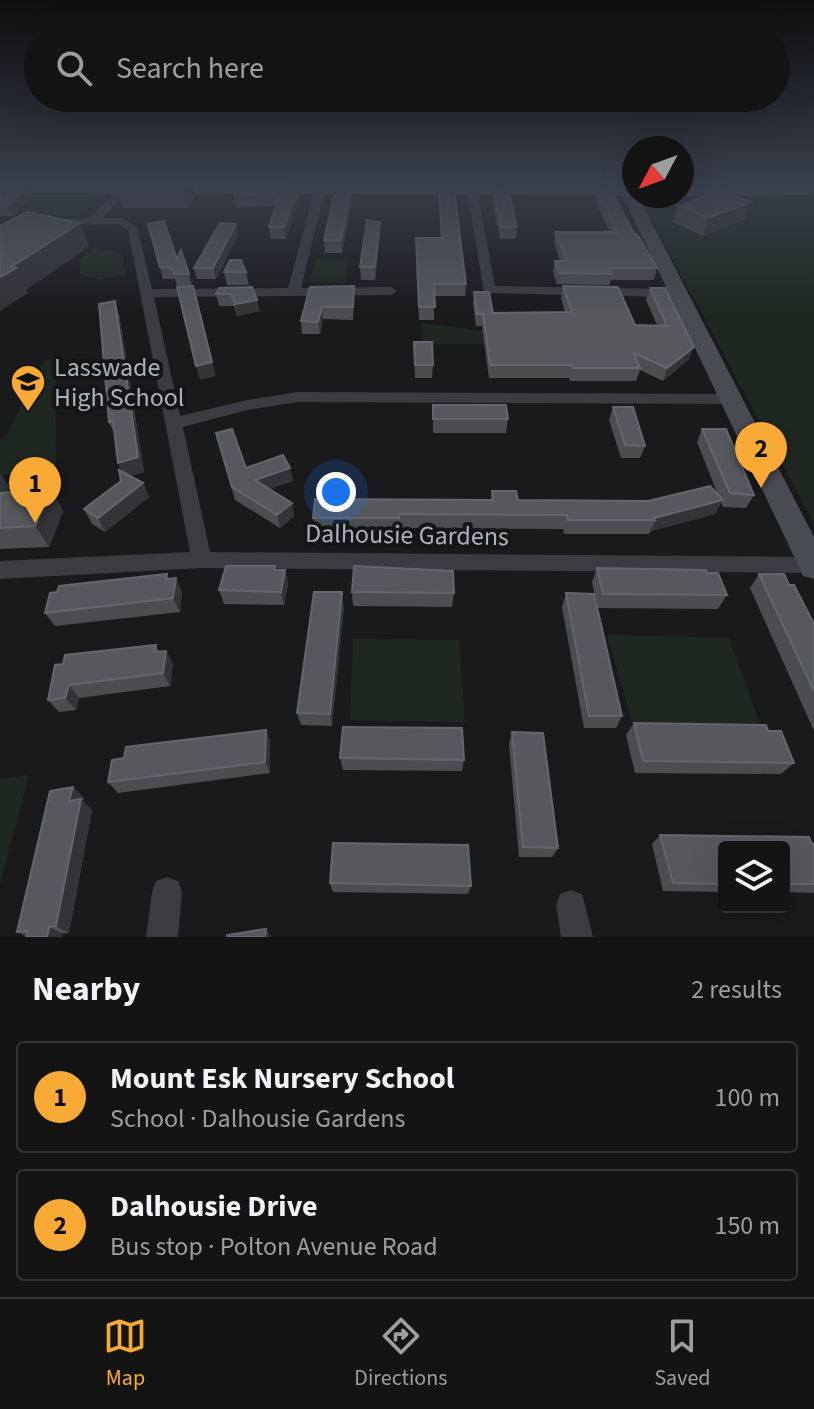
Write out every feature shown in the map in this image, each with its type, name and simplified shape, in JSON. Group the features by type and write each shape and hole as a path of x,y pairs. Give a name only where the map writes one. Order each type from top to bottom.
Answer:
{"street":[{"path":"129,226 133,228 202,560"},
{"path":"294,291 311,226"},
{"path":"478,226 489,290 681,294"},
{"path":"648,226 814,566"},
{"path":"145,293 391,291"},
{"path":"175,423 247,405 298,397 733,399"},
{"name":"Dalhousie Gardens","path":"0,570 202,560 814,566"},
{"path":"162,937 167,892"},
{"path":"571,905 577,937"}],"shaded area":[{"path":"655,226 814,226 814,523"},
{"path":"96,248 122,253 126,275 99,280 80,274 79,259"},
{"path":"315,259 349,260 345,283 310,282"},
{"path":"422,323 483,331 485,344 423,344"},
{"path":"55,358 56,467 0,476 0,441 5,438 45,360"},
{"path":"607,635 729,638 760,725 632,722"},
{"path":"353,639 459,640 465,722 350,720"},
{"path":"29,775 0,885 0,779"}],"building":[{"path":"1,226 76,226 0,277"},
{"path":"148,226 166,226 177,259 181,250 189,274 174,274 172,268 160,267"},
{"path":"218,226 235,226 213,268 194,268"},
{"path":"327,226 344,226 341,240 324,240"},
{"path":"366,226 380,226 375,267 360,267"},
{"path":"441,226 459,226 466,284 434,284 435,307 419,307 416,238 442,238"},
{"path":"614,226 630,226 657,268 609,268 612,274 559,273 555,261 567,261 555,232 617,232"},
{"path":"230,260 241,260 246,272 224,272"},
{"path":"193,286 212,362 196,366 177,287"},
{"path":"354,286 353,307 322,307 318,322 301,321 310,287"},
{"path":"563,286 618,287 635,325 667,326 650,288 665,288 694,347 667,368 634,353 640,368 490,365 483,314 477,314 474,292 489,292 493,313 572,312"},
{"path":"252,287 257,300 235,304 231,294 216,294 219,288"},
{"path":"115,301 138,457 118,463 113,421 109,422 99,304"},
{"path":"414,342 432,342 433,365 415,365"},
{"path":"433,405 506,405 508,419 433,419"},
{"path":"613,407 633,407 645,446 625,445"},
{"path":"232,429 246,468 283,455 290,468 255,480 292,503 277,515 232,487 216,433"},
{"path":"702,429 726,429 754,495 730,493"},
{"path":"119,470 143,483 98,518 84,509 121,481"},
{"path":"710,486 723,500 655,520 568,520 567,515 399,514 399,518 313,518 315,499 493,500 492,491 516,491 518,500 648,501"},
{"path":"51,490 35,526 0,528 0,493"},
{"path":"226,566 275,566 274,570 285,570 281,592 219,590"},
{"path":"354,566 453,571 454,593 352,592"},
{"path":"597,568 706,570 707,573 718,573 727,595 603,594"},
{"path":"167,574 166,579 176,578 173,598 45,613 50,593 57,592 59,586"},
{"path":"759,574 784,574 789,585 794,585 814,624 814,691"},
{"path":"314,592 342,592 330,714 297,713"},
{"path":"566,593 594,594 622,716 589,716"},
{"path":"156,645 154,652 166,651 163,673 69,685 65,698 48,700 55,665 63,664 65,655"},
{"path":"634,723 766,725 768,731 781,731 794,763 643,761"},
{"path":"343,727 462,728 464,760 340,758"},
{"path":"266,730 265,762 108,782 112,760 124,758 126,747"},
{"path":"512,732 543,733 558,848 523,847"},
{"path":"73,787 69,801 81,799 56,926 49,927 47,937 26,937 28,931 17,932 50,791"},
{"path":"660,835 809,837 814,844 814,884 790,884 790,841 718,841 718,884 673,883"},
{"path":"333,843 468,845 471,886 330,883"},
{"path":"266,929 265,937 227,937 227,935"}],"place":[{"name":"Lasswade High School","path":"28,413"},
{"name":"Dalhousie Drive","path":"761,488"},
{"name":"Mount Esk Nursery School","path":"35,523"}]}
